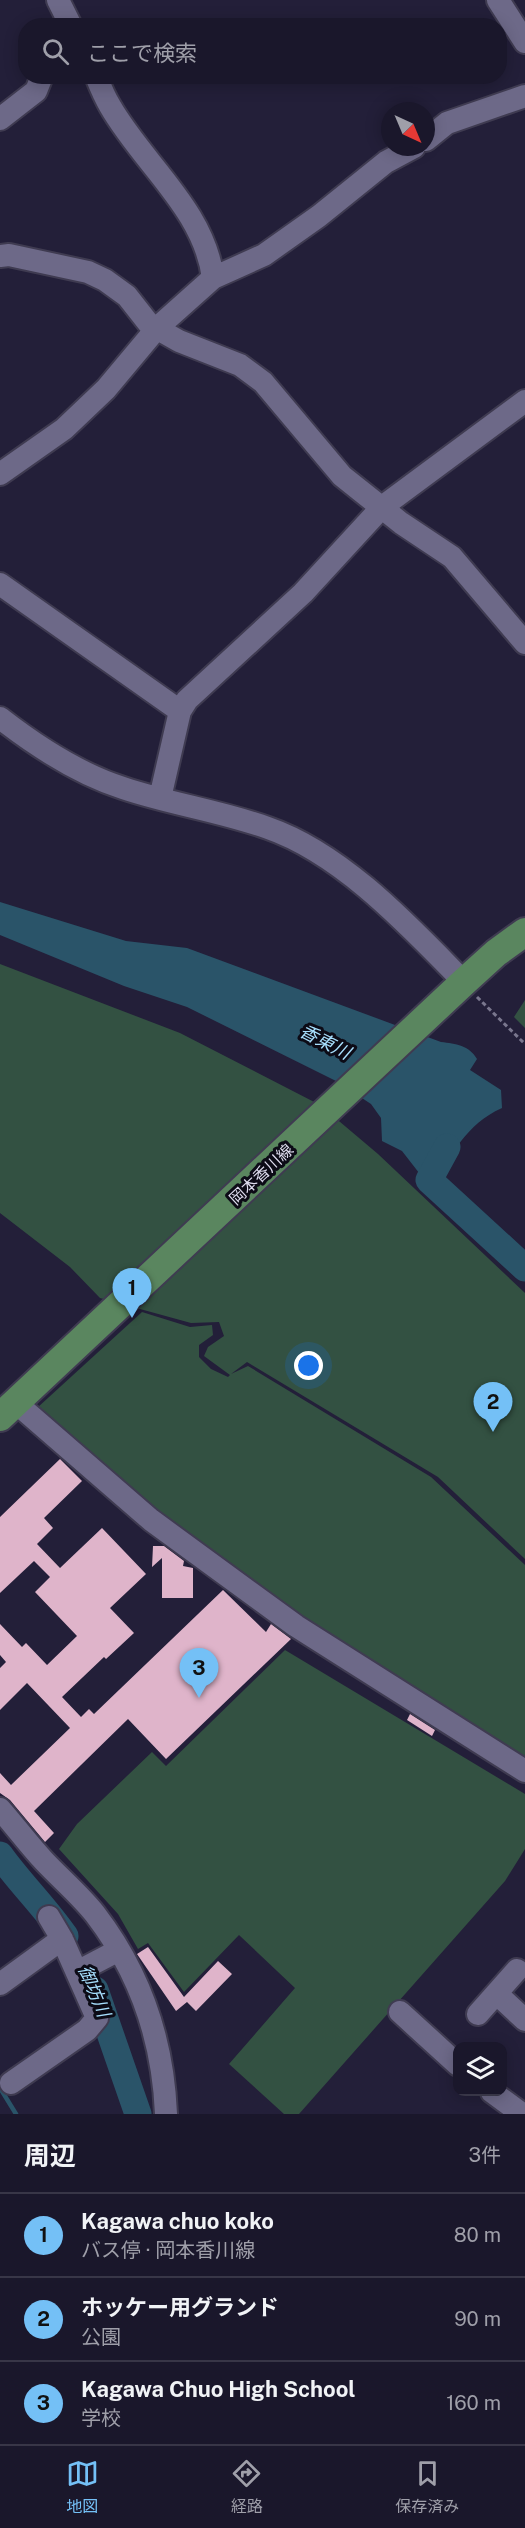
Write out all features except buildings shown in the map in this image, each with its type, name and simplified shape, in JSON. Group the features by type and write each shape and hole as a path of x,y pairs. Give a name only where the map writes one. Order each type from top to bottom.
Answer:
{"main road":[{"name":"岡本香川線","path":"10,1403 134,1293 460,992 496,953 525,932"}],"street":[{"path":"58,0 67,18"},
{"path":"498,0 525,42"},
{"path":"0,119 36,91 39,84"},
{"path":"100,84 110,106 197,226 210,256 213,278"},
{"path":"435,133 447,123 525,96"},
{"path":"0,474 64,429 98,397 157,328 213,278 264,255 319,216 386,162 397,156"},
{"path":"0,256 9,255 88,272 105,280 128,296 149,324 179,341 240,365 263,382 342,476 381,507 452,557 525,643"},
{"path":"160,798 180,711 187,700 303,593 381,507 525,401"},
{"path":"0,584 180,711"},
{"path":"0,718 24,737 81,770 122,788 269,828 316,851 417,934 460,992"},
{"path":"10,1403 152,1520 296,1626 525,1771"},
{"path":"0,1809 95,1914 119,1950 151,2014 162,2059 166,2114"},
{"path":"11,2083 87,2030 97,2018 62,1939 49,1917"},
{"path":"0,1983 62,1939"},
{"path":"77,1972 119,1950"},
{"path":"478,2014 517,1970"},
{"path":"497,1994 525,2020"},
{"path":"400,2012 453,2060"},
{"path":"499,2096 522,2114"}],"path":[{"path":"460,992 525,1044"}],"green space":[{"path":"0,964 180,1033 320,1105 378,1154 525,1293 525,1559 438,1477 247,1362 231,1374 248,1366 431,1477 525,1565 525,1766 297,1622 151,1508 37,1408 142,1312 190,1327 212,1325 213,1335 199,1345 199,1357 211,1369 228,1377 230,1375 204,1356 208,1347 224,1336 219,1322 191,1323 100,1298 70,1267 0,1213"},
{"path":"525,1000 525,1028 514,1017"},
{"path":"285,1650 525,1794 525,1849 505,1881 299,2114 284,2114 229,2064 295,1988 239,1935 184,1992 148,1943 138,1949 118,1914 59,1849 77,1824 152,1752 166,1766"}],"water":[{"path":"0,902 126,941 187,948 441,1042 462,1046 474,1054 477,1059 470,1070 501,1090 502,1108 469,1131 429,1180 423,1178 402,1151 382,1141 381,1118 371,1104 336,1081 187,1007 124,986 0,935"}],"waterway":[{"name":"香東川","path":"447,1147 429,1180 525,1268"},
{"name":"御坊川","path":"0,1855 65,1936"},
{"name":"御坊川","path":"95,1990 138,2114"},
{"path":"0,2088 16,2114"}],"place":[{"name":"Kagawa chuo koko","path":"132,1318"},
{"name":"ホッケー用グランド","path":"493,1432"},
{"name":"Kagawa Chuo High School","path":"199,1698"}]}
